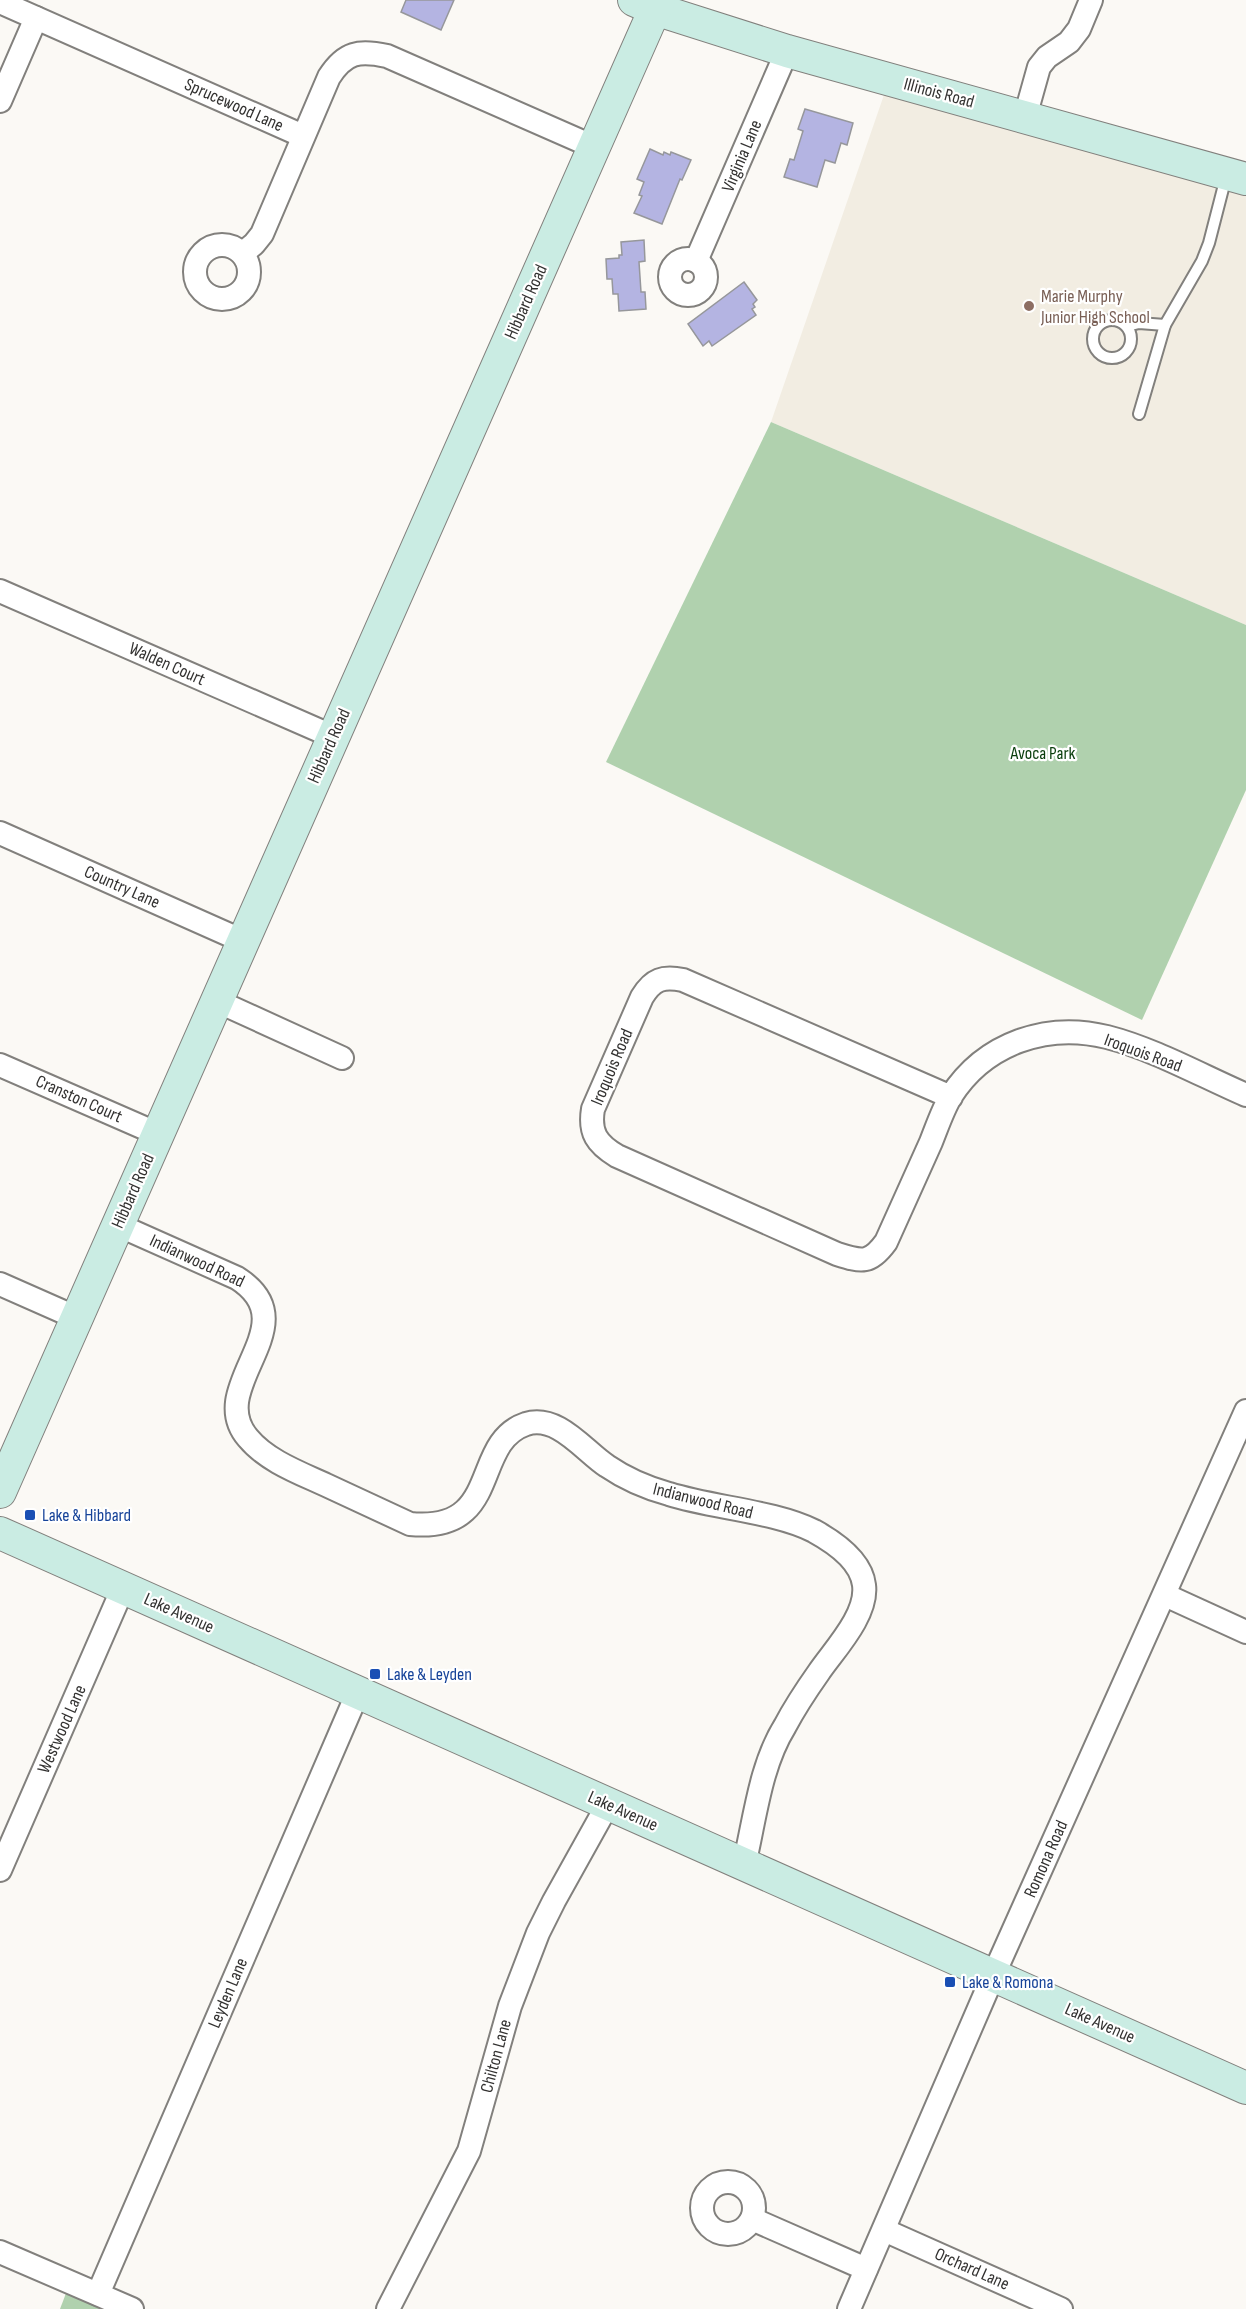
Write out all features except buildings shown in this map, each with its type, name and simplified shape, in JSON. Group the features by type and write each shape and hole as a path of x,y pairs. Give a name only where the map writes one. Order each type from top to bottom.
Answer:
{"street":[{"path":"1025,117 1039,67 1047,57 1069,42 1079,29 1091,0"},
{"name":"Sprucewood Lane","path":"0,2 303,136 329,77 346,57 358,52 387,56 594,147"},
{"name":"Illinois Road","path":"649,3 787,51 1236,176"},
{"name":"Hibbard Road","path":"0,1492 594,147 649,3"},
{"path":"0,101 36,18"},
{"name":"Virginia Lane","path":"696,261 787,51"},
{"path":"243,253 262,234 303,136"},
{"name":"Walden Court","path":"0,591 334,737"},
{"name":"Country Lane","path":"0,833 243,941"},
{"name":"Iroquois Road","path":"951,1096 683,980 670,977 658,979 649,986 642,997 591,1121 594,1136 603,1147 617,1156 837,1254 854,1260 866,1260 877,1255 886,1242 951,1096 985,1057 1004,1047 1052,1033 1106,1037 1140,1049 1246,1095"},
{"path":"217,1001 342,1058"},
{"name":"Cranston Court","path":"0,1065 158,1134"},
{"name":"Indianwood Road","path":"118,1225 237,1278 251,1287 260,1300 266,1314 264,1332 242,1384 237,1403 238,1420 246,1437 262,1452 291,1469 410,1524 429,1526 447,1522 463,1514 475,1498 502,1442 512,1432 527,1424 545,1424 563,1430 607,1466 632,1481 666,1494 701,1503 788,1521 832,1541 851,1558 861,1573 865,1587 862,1603 844,1640 820,1671 783,1729 763,1784 744,1865"},
{"path":"0,1284 77,1318"},
{"name":"Romona Road","path":"849,2309 993,1976 1246,1411"},
{"name":"Lake Avenue","path":"0,1533 1246,2088"},
{"name":"Westwood Lane","path":"0,1870 123,1588"},
{"path":"1165,1595 1246,1632"},
{"name":"Leyden Lane","path":"98,2294 358,1692"},
{"name":"Chilton Lane","path":"387,2309 469,2151 510,2006 538,1933 608,1804"},
{"path":"752,2219 866,2269"},
{"name":"Orchard Lane","path":"884,2230 1061,2309"},
{"path":"0,2252 132,2309"}],"lane":[{"path":"1139,414 1165,325 1202,261 1236,176"},
{"path":"1126,326 1139,323 1165,325"}],"shaded area":[{"name":"Marie Murphy Junior High School","path":"886,89 1246,190 1246,625 771,422"}],"green space":[{"name":"Avoca Park","path":"771,422 1246,625 1246,790 1142,1020 606,762"},
{"path":"68,2288 116,2309 60,2309"}],"place":[{"name":"Marie Murphy Junior High School","path":"1029,306"},
{"name":"Lake & Hibbard","path":"30,1515"},
{"name":"Lake & Leyden","path":"375,1674"},
{"name":"Lake & Romona","path":"950,1982"}]}
